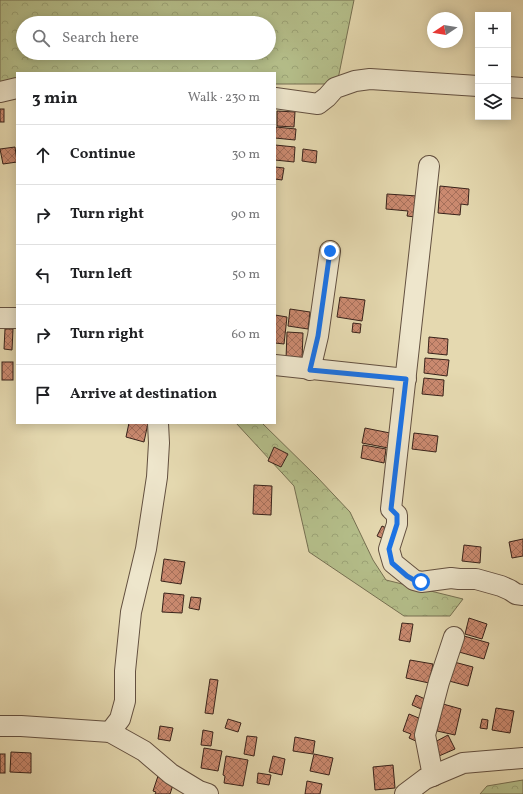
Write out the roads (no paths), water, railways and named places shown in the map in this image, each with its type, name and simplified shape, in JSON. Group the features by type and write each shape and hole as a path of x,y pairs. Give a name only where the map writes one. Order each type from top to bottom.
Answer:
{"street":[{"path":"276,98 318,104 335,88 354,81 370,79 475,86"},
{"path":"511,87 523,88"},
{"path":"0,92 16,88"},
{"path":"429,166 391,509 397,515 397,524 389,549 392,563 414,580 421,582 451,578 476,579 501,586 516,594 523,595"},
{"path":"310,370 318,336 330,251"},
{"path":"0,318 16,318"},
{"path":"276,365 310,370 406,379"},
{"path":"110,732 120,719 126,701 125,671 131,612 146,549 157,477 159,443 158,424"},
{"path":"433,776 425,735 439,682 454,637"},
{"path":"0,726 110,732 144,751 171,774 199,791 208,794"},
{"path":"405,794 425,779 463,763 523,758"}]}
